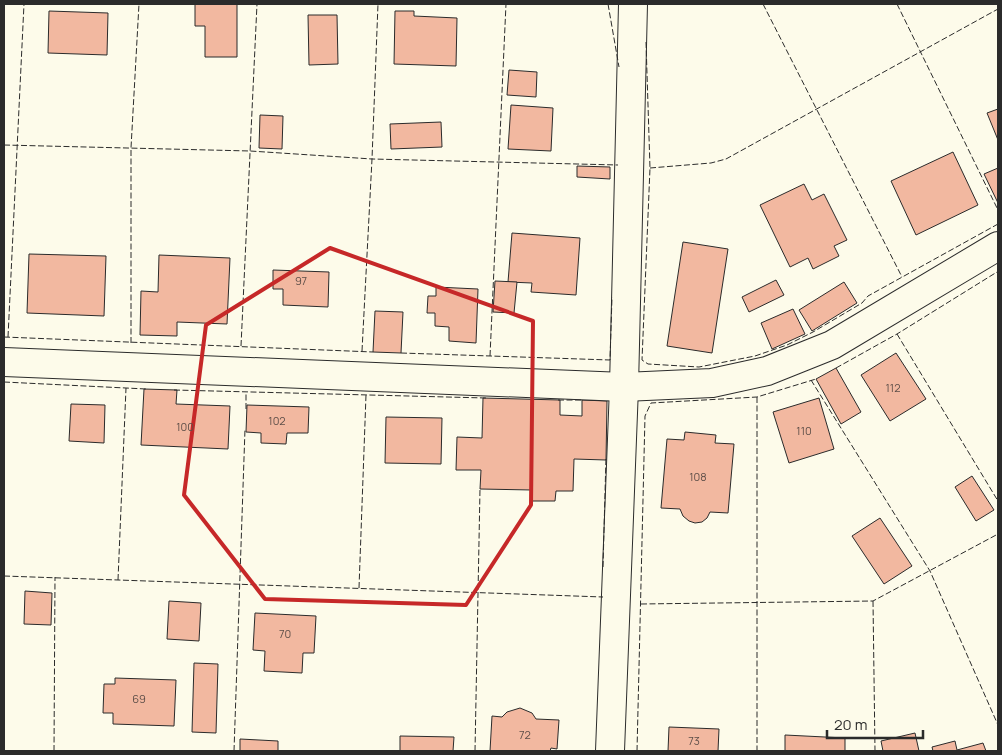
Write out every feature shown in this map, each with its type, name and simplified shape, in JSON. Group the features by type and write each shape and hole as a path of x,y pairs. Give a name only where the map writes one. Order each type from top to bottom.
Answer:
{"street":[{"path":"610,751 624,387 633,4"},
{"path":"4,362 624,387 712,383 767,372 832,345 998,246"}],"highlighted area":[{"path":"330,248 533,321 531,505 466,605 265,599 184,495 206,325"}],"building":[{"path":"195,4 237,4 237,57 205,57 205,26 195,26"},
{"path":"49,11 108,13 107,55 48,53"},
{"path":"395,11 414,11 414,16 457,18 456,66 394,64"},
{"path":"308,15 337,15 338,64 309,65"},
{"path":"509,70 537,72 536,97 507,95"},
{"path":"511,105 553,108 551,151 508,149"},
{"path":"998,109 998,140 987,113"},
{"path":"260,115 283,116 282,149 259,148"},
{"path":"441,122 442,147 391,149 390,124"},
{"path":"953,152 978,205 916,235 891,181"},
{"path":"577,166 610,167 610,179 577,177"},
{"path":"998,168 998,203 984,174"},
{"path":"804,184 812,200 824,194 847,240 834,246 839,256 813,269 808,258 790,267 760,205"},
{"path":"512,233 580,238 576,295 531,292 532,283 508,282"},
{"path":"683,242 728,249 712,353 667,346"},
{"path":"29,254 106,256 104,316 27,313"},
{"path":"159,255 230,258 227,324 177,322 177,336 140,335 141,291 158,292"},
{"path":"273,270 329,272 328,307 283,305 283,289 273,289"},
{"path":"776,280 784,295 749,312 742,297"},
{"path":"495,281 517,282 514,313 493,312"},
{"path":"844,282 857,303 812,331 799,310"},
{"path":"436,287 478,289 476,343 449,341 449,327 435,326 435,313 427,313 428,296 436,296"},
{"path":"793,309 805,334 772,349 761,323"},
{"path":"375,311 403,312 401,353 373,352"},
{"path":"896,353 926,399 890,421 861,375"},
{"path":"836,368 861,412 841,424 816,379"},
{"path":"144,389 177,390 176,404 230,406 228,449 141,445"},
{"path":"483,398 560,400 560,415 582,416 582,400 607,401 606,460 574,459 573,491 556,491 555,501 532,501 532,490 480,489 481,470 456,470 457,437 482,438"},
{"path":"819,398 834,449 789,463 773,412"},
{"path":"71,404 105,405 104,443 69,441"},
{"path":"247,405 309,407 308,433 287,433 286,444 261,443 261,433 246,432"},
{"path":"386,417 442,418 441,464 385,463"},
{"path":"685,432 716,435 715,443 734,444 728,513 710,512 702,522 695,523 683,516 680,509 661,508 667,439 684,440"},
{"path":"972,476 994,510 976,521 955,487"},
{"path":"880,518 912,566 884,584 852,536"},
{"path":"25,591 52,593 51,625 24,624"},
{"path":"169,601 201,603 199,641 167,639"},
{"path":"255,613 316,616 314,653 303,653 302,673 264,671 265,651 253,650"},
{"path":"194,663 218,664 216,733 192,732"},
{"path":"115,678 176,680 174,726 113,724 113,713 103,713 104,684 115,684"},
{"path":"520,708 532,713 536,719 559,720 557,749 551,748 550,751 490,751 492,716 502,717 507,712"},
{"path":"669,727 719,729 718,751 668,751"},
{"path":"915,733 919,751 883,751 881,741"},
{"path":"785,735 845,738 845,751 785,751"},
{"path":"400,736 454,737 453,751 400,751"},
{"path":"240,739 278,741 278,751 240,751"},
{"path":"955,741 957,750 983,743 986,751 933,751 932,747"}],"fence":[{"path":"8,337 24,4"},
{"path":"131,343 131,148 139,4"},
{"path":"241,346 257,4"},
{"path":"362,351 378,4"},
{"path":"490,356 506,4"},
{"path":"608,4 619,67"},
{"path":"763,4 902,277"},
{"path":"897,4 998,210"},
{"path":"650,168 711,163 726,159 998,9"},
{"path":"646,42 650,168 642,360 648,364 699,367 755,356 787,345 862,303 868,296 998,224"},
{"path":"4,145 250,151 372,159 618,165"},
{"path":"836,368 897,334 997,272 998,275"},
{"path":"401,353 610,360 612,297"},
{"path":"897,334 998,501"},
{"path":"4,337 373,352"},
{"path":"637,751 645,416 651,403 757,397 816,379"},
{"path":"811,380 930,571 998,725"},
{"path":"4,382 146,389"},
{"path":"118,580 126,388"},
{"path":"174,390 486,398"},
{"path":"246,392 246,409"},
{"path":"359,588 366,395"},
{"path":"757,397 757,751"},
{"path":"558,400 583,400"},
{"path":"234,751 245,429"},
{"path":"603,567 606,457"},
{"path":"475,751 480,489"},
{"path":"641,604 873,601 998,534"},
{"path":"4,576 603,597"},
{"path":"54,751 55,577"},
{"path":"873,601 875,751"}]}
